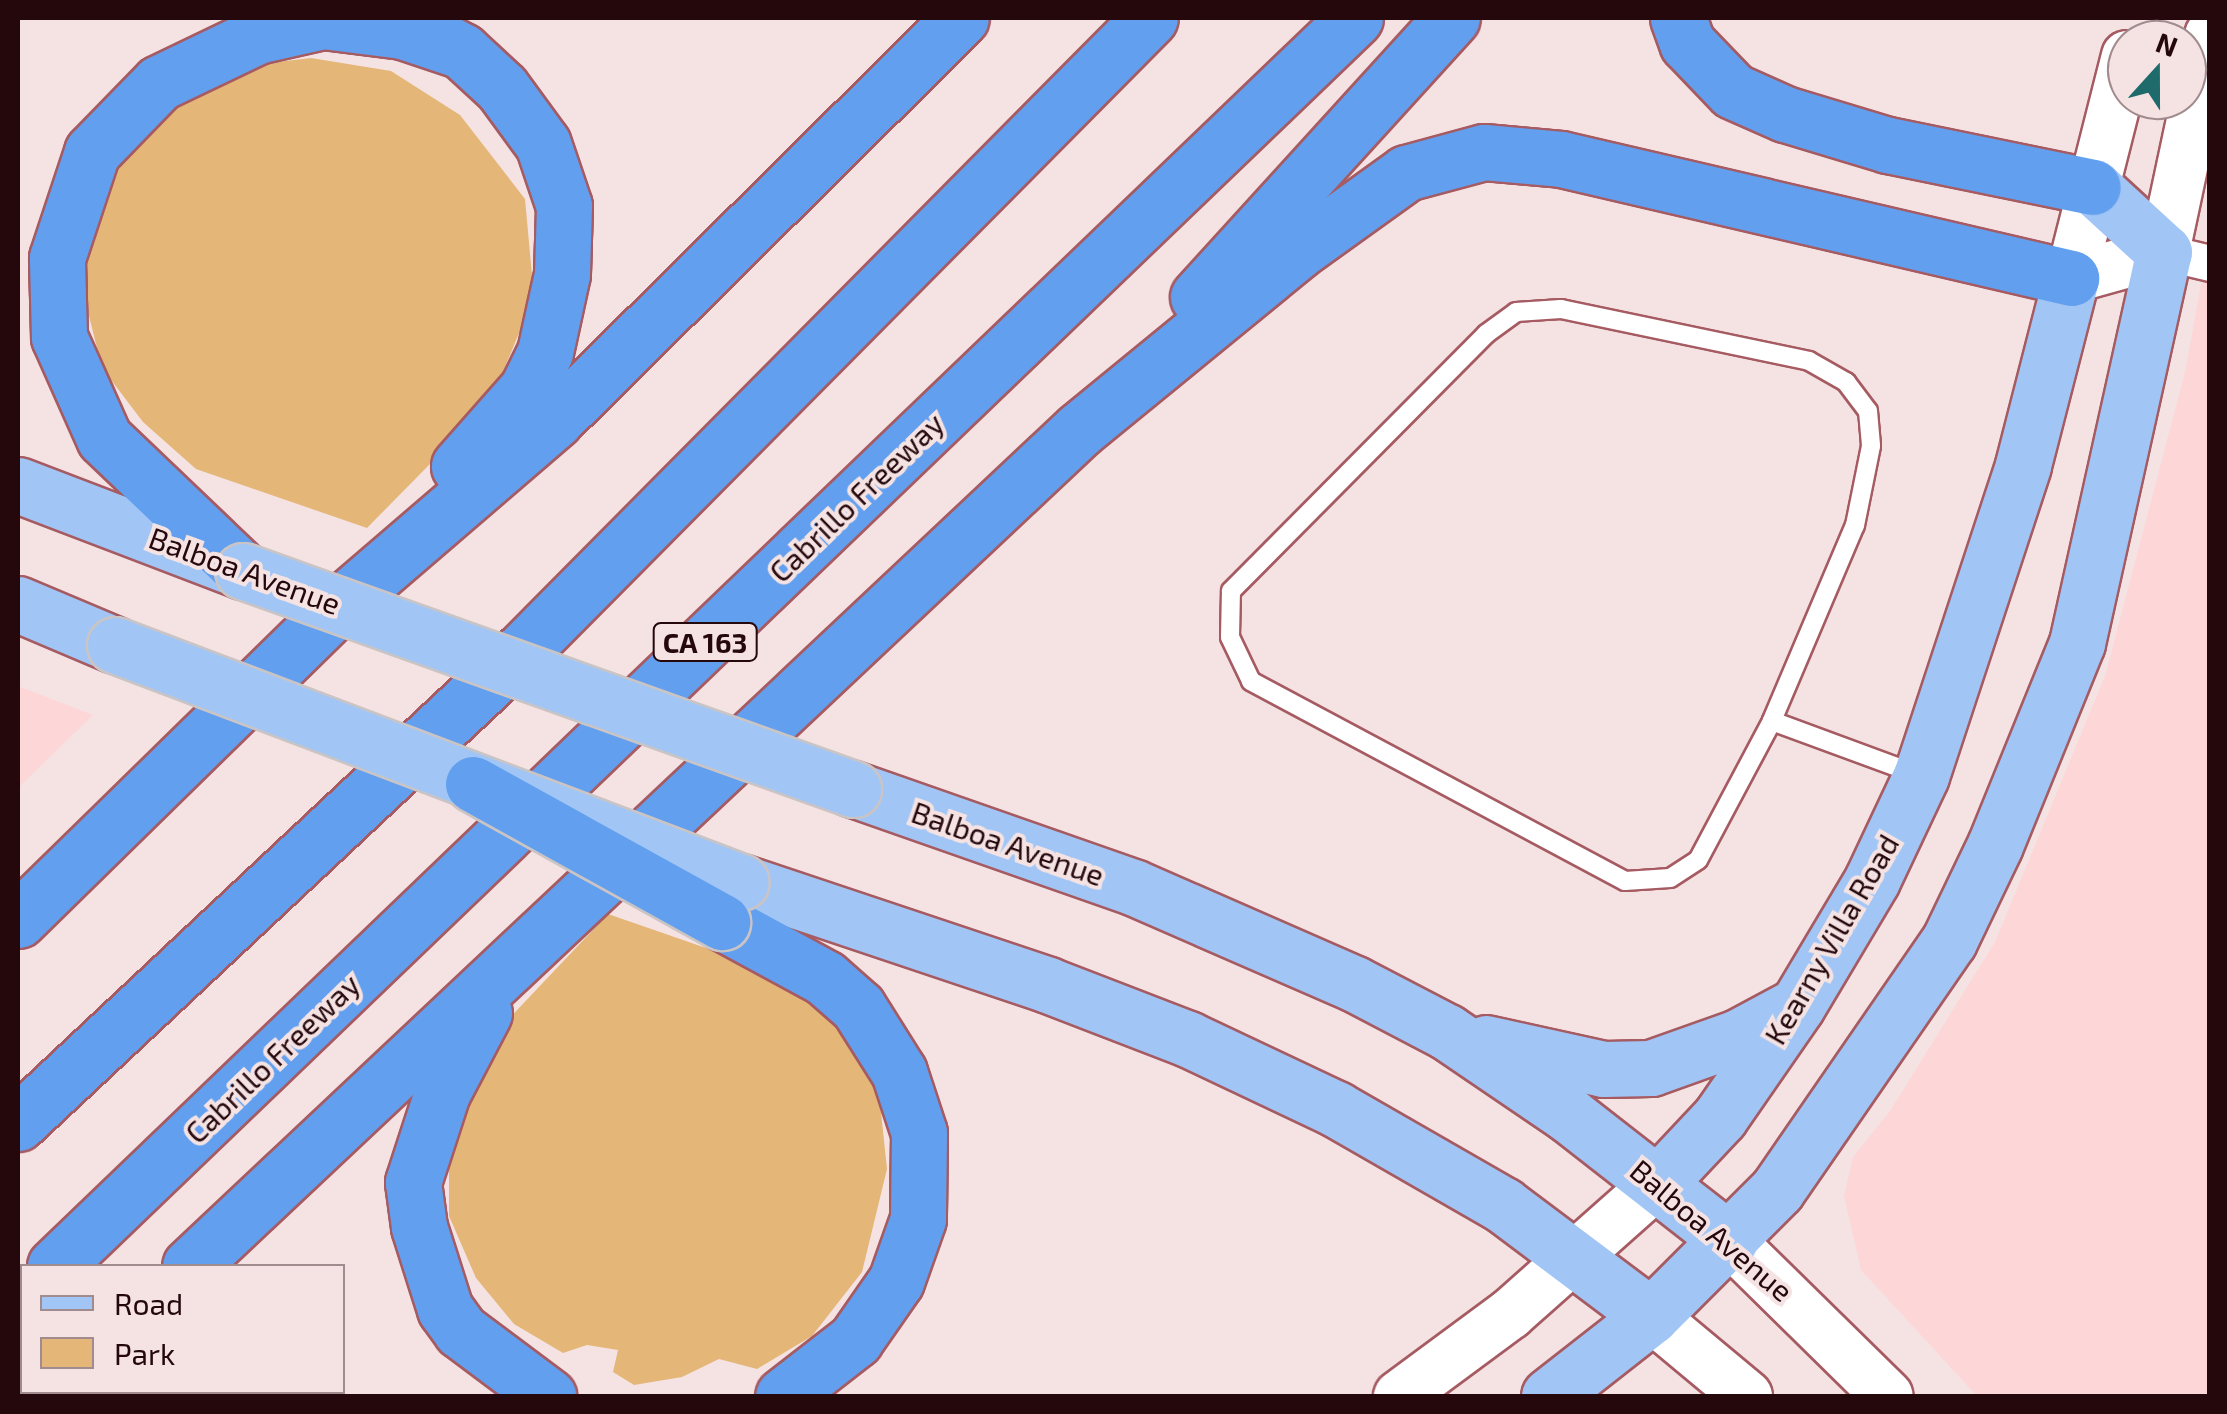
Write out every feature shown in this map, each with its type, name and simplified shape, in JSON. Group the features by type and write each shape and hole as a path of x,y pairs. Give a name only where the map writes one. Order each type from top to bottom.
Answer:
{"highway":[{"path":"332,612 527,389 556,312 565,239 556,178 513,102 462,51 398,18"},
{"path":"18,920 332,612 556,420 961,18"},
{"path":"18,1123 522,650 1150,18"},
{"name":"Cabrillo Freeway","path":"57,1264 1355,18"},
{"path":"1080,430 1452,18"},
{"path":"1678,18 1687,43 1733,91 1785,114 1888,145 2093,187"},
{"path":"243,570 104,438 59,338 57,258 92,152 159,83 257,36 323,21 402,31 462,51"},
{"path":"192,1264 1080,430 1299,250 1406,173 1484,152 1561,160 2071,278"},
{"path":"473,784 732,902 858,1007 899,1072 918,1133 918,1219 896,1281 870,1323 837,1359 782,1396"},
{"path":"475,1396 419,1227 413,1182 442,1093 502,977"},
{"path":"444,1308 480,1350 548,1396"}],"main road":[{"path":"1549,1396 1651,1316 1777,1190 1948,941 2042,738 2076,643 2187,257 2210,35"},
{"name":"Kearny Villa Road","path":"1399,1396 1578,1258 1660,1182 1720,1117 1796,1006 1872,880 1921,776 2024,465 2110,120"},
{"path":"2093,187 2187,257"},
{"path":"2071,278 2187,257"},
{"name":"Balboa Avenue","path":"18,485 853,790 1133,887 1447,1032 1660,1182 1730,1241 1888,1396"},
{"path":"18,604 473,784"},
{"path":"732,902 1048,984 1188,1039 1422,1156 1578,1258 1747,1396"},
{"path":"1447,1032 1602,1069 1651,1068 1738,1037 1796,1006"}],"lane":[{"path":"1561,310 1809,361 1846,382 1868,411 1871,446 1856,526 1772,721 1698,860 1670,878 1625,881 1251,681 1230,637 1230,591 1486,334 1516,312 1561,310"},
{"path":"1772,721 1921,776"}],"shaded area":[{"path":"2209,241 2209,1396 1977,1396 1861,1270 1844,1196 1853,1157 1890,1111 1995,942 2105,676 2185,372"},
{"path":"18,686 93,715 18,788"}],"green space":[{"path":"311,58 391,71 460,115 525,199 534,297 490,403 367,528 196,469 143,422 102,368 86,304 84,254 101,186 133,135 227,68"},
{"path":"608,914 758,966 833,1022 878,1084 887,1169 862,1272 812,1336 757,1369 719,1359 682,1377 634,1385 613,1372 618,1350 587,1345 563,1353 514,1324 476,1278 449,1216 449,1155 484,1045"}]}
